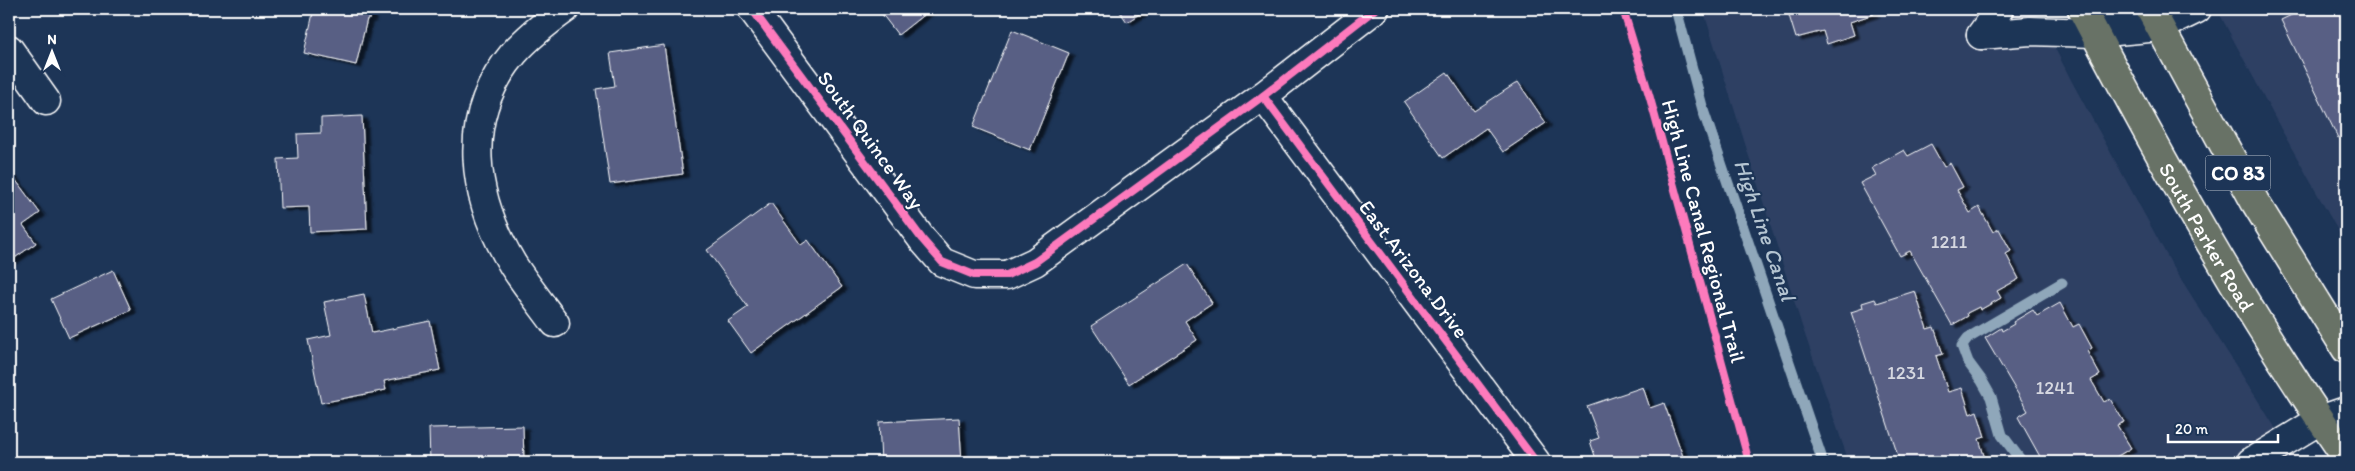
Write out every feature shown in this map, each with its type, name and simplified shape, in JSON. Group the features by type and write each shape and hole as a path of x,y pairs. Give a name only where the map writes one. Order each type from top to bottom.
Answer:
{"main road":[{"name":"South Parker Road","path":"2082,9 2208,242 2346,458"},
{"name":"CO 83","path":"2155,18 2255,202 2346,349"}],"street":[{"path":"555,323 514,266 497,235 482,197 477,167 478,135 484,104 495,80 514,54 565,9"},
{"name":"South Quince Way","path":"752,9 922,239 942,262 974,275 1007,275 1035,262 1263,96"},
{"path":"1263,96 1375,9"},
{"path":"1999,9 1981,35 2030,31 2094,33 2197,9"},
{"path":"2094,33 2113,9"},
{"path":"9,49 46,101"},
{"name":"East Arizona Drive","path":"1263,96 1536,462"},
{"path":"2251,462 2320,420 2346,411"}],"shaded area":[{"path":"1703,9 2035,9 2072,82 2172,265 2297,462 1849,462 1802,326"},
{"path":"2217,9 2346,9 2346,245 2281,129"}],"building":[{"path":"314,9 372,9 370,19 367,19 356,65 304,53"},
{"path":"878,9 931,9 898,35"},
{"path":"1118,9 1147,9 1127,22"},
{"path":"1787,9 1872,9 1874,14 1850,22 1854,35 1827,44 1823,31 1796,38"},
{"path":"2304,9 2346,9 2346,134 2338,138 2281,20"},
{"path":"1012,30 1069,53 1030,150 973,127"},
{"path":"664,45 683,174 610,184 596,89 615,86 610,53"},
{"path":"1447,72 1474,111 1518,82 1546,123 1503,152 1486,128 1443,158 1404,102"},
{"path":"362,116 367,229 310,232 309,207 280,208 278,159 298,158 297,134 321,133 321,118"},
{"path":"1931,144 1944,167 1950,163 1963,187 1957,190 1970,213 1979,207 1993,232 1999,229 2011,251 2006,254 2019,279 1997,291 2001,298 1980,310 1979,307 1967,313 1968,316 1952,325 1910,251 1900,256 1860,183 1876,175 1872,168 1904,150 1908,156"},
{"path":"9,171 40,213 23,225 36,243 9,262"},
{"path":"771,203 801,245 808,240 842,287 751,353 728,321 748,307 707,250"},
{"path":"1187,264 1212,303 1185,321 1197,340 1129,384 1091,326"},
{"path":"113,270 131,310 69,338 51,299"},
{"path":"1915,291 1927,329 1934,327 1943,354 1936,356 1948,392 1962,388 1970,414 1977,411 1985,437 1979,439 1986,462 1900,462 1851,312 1863,308 1862,303 1875,299 1877,303"},
{"path":"364,294 372,333 430,321 440,370 384,381 386,390 321,403 308,340 331,335 324,302"},
{"path":"2060,303 2073,327 2079,324 2092,348 2087,351 2100,375 2091,380 2104,402 2110,399 2124,422 2117,425 2131,448 2108,462 2043,462 2018,417 2028,411 1985,338 2001,328 2002,331 2014,324 2013,322 2033,310 2037,316"},
{"path":"1643,387 1650,408 1664,403 1685,462 1612,462 1611,460 1597,462 1590,441 1599,438 1587,406"},
{"path":"959,418 962,462 881,462 879,422"},
{"path":"523,426 524,462 430,462 429,428"}],"waterway":[{"name":"High Line Canal","path":"1676,9 1703,110 1823,462"},
{"path":"2022,462 2002,435 1991,397 1968,362 1962,346 1968,338 2062,283"}],"cycle path":[{"path":"752,9 922,239 942,262 974,275 1007,275 1035,262 1263,96 1375,9"},
{"name":"High Line Canal Regional Trail","path":"1623,9 1650,98 1749,462"},
{"path":"1263,96 1536,462"}]}
